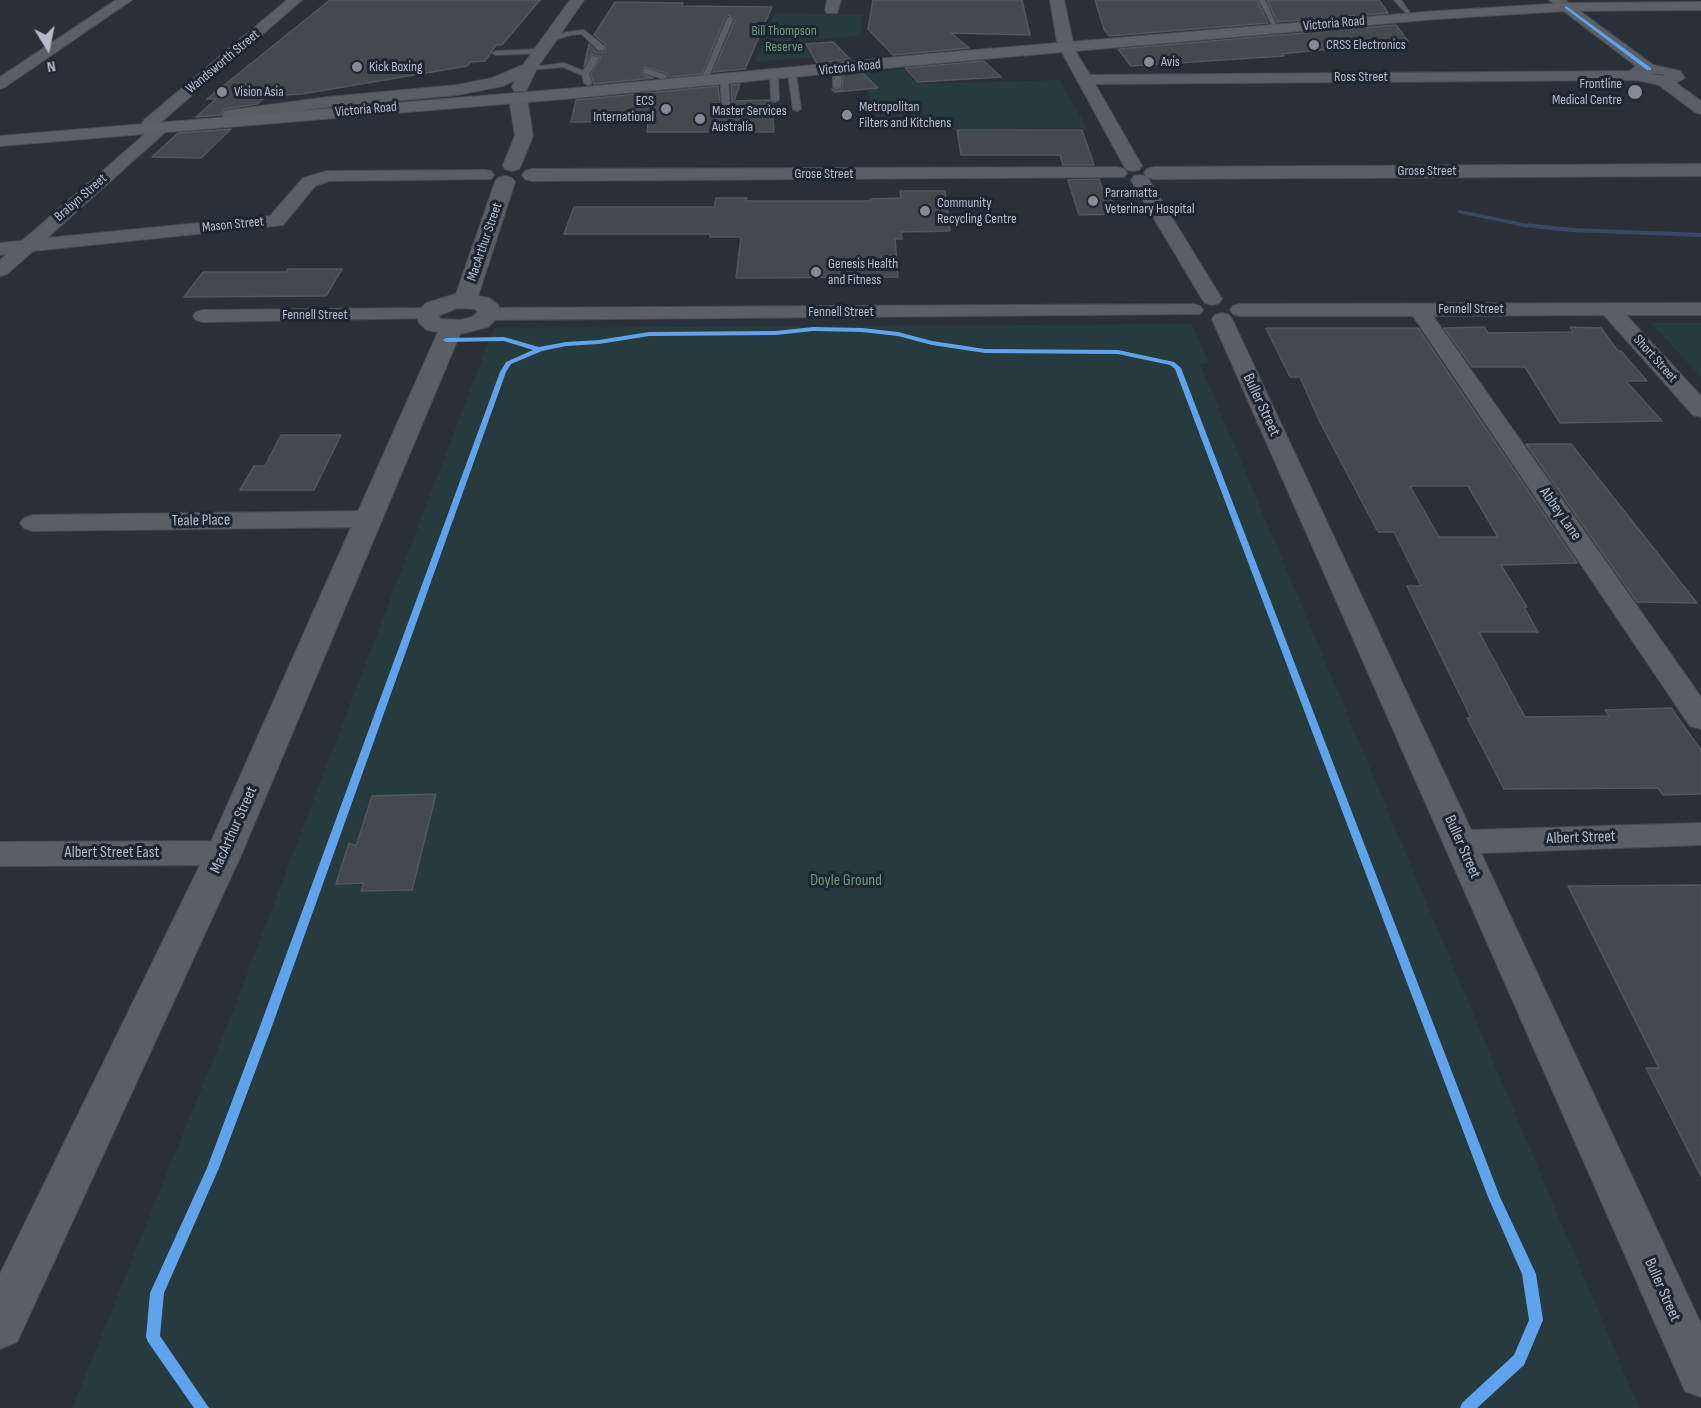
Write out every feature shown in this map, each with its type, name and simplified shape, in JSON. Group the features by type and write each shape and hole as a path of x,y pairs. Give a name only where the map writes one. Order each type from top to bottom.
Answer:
{"main road":[{"path":"519,93 529,68 577,0"},
{"name":"Victoria Road","path":"0,135 156,125 231,115 519,93 724,80 1274,24 1408,12 1600,0"},
{"name":"Victoria Road","path":"0,141 519,93 586,78 706,74 1426,16 1560,3 1701,6"},
{"path":"231,115 328,102 457,90 497,82 529,68"}],"street":[{"path":"0,84 125,0"},
{"name":"Wandsworth Street","path":"156,125 295,0"},
{"path":"1057,0 1065,44"},
{"path":"1560,3 1643,72 1669,78 1694,74"},
{"name":"Buller Street","path":"1065,44 1136,173 1217,310 1701,1376"},
{"name":"Ross Street","path":"1084,80 1643,72"},
{"path":"1669,78 1701,109"},
{"name":"MacArthur Street","path":"0,1326 224,853 369,519 448,314 524,136 519,93"},
{"name":"Brabyn Street","path":"0,270 156,125"},
{"name":"Grose Street","path":"509,174 526,167 533,172 531,175 1701,170"},
{"path":"485,176 491,180 509,174"},
{"name":"Mason Street","path":"0,249 276,221 309,182 327,176 485,176"},
{"name":"Short Street","path":"1609,309 1701,410"},
{"name":"Fennell Street","path":"490,314 1701,309"},
{"name":"Abbey Lane","path":"1419,310 1701,719"},
{"path":"448,314 472,325 490,314"},
{"name":"Fennell Street","path":"203,316 448,314"},
{"name":"Teale Place","path":"33,523 369,519"},
{"name":"Albert Street","path":"1460,842 1701,834"},
{"name":"Albert Street East","path":"0,854 224,853"}],"lane":[{"path":"1262,0 1274,24"},
{"path":"1397,0 1408,12"},
{"path":"706,74 730,19"},
{"path":"496,52 543,46 569,33 584,33 601,48"},
{"path":"529,68 564,64 586,78 595,58"},
{"path":"837,69 837,87"},
{"path":"647,71 663,77"},
{"path":"792,74 797,109"},
{"path":"774,75 775,100"},
{"path":"724,80 726,104"}],"green space":[{"name":"Bill Thompson Reserve","path":"775,13 863,15 860,36 803,40 813,57 755,62"},
{"path":"903,69 920,84 1060,80 1087,128 879,130 863,74"},
{"path":"1651,323 1701,323 1701,377"},
{"name":"Doyle Ground","path":"1192,324 1209,363 1200,364 1639,1408 72,1408 234,1008 494,328"}],"building":[{"path":"330,0 540,0 502,45 496,45 485,61 302,94 267,96 257,104 225,109 220,115 196,117 216,99 207,99"},
{"path":"873,0 1022,0 1030,35 951,33 969,48 893,55 868,29"},
{"path":"1095,0 1257,0 1268,23 1109,36 1104,29"},
{"path":"1267,0 1379,0 1388,13 1277,22"},
{"path":"615,2 683,3 682,6 772,7 745,69 713,72 735,20 729,15 725,18 702,74 669,77 667,73 644,67 642,74 653,78 594,84 591,74 601,57 591,54 584,66 589,44 596,52 606,52 605,44 594,35"},
{"path":"1396,25 1408,41 1281,54 1284,56 1131,66 1118,49"},
{"path":"833,42 850,59 817,63 806,44"},
{"path":"984,61 1001,77 918,82 905,68"},
{"path":"863,73 878,88 834,92 832,89 838,91 842,89 843,74"},
{"path":"740,84 734,101 769,100 772,103 774,132 647,132 648,121 571,122 576,100 718,86 720,104 727,108 732,104 731,85"},
{"path":"231,129 201,158 152,157 178,133"},
{"path":"957,130 1082,130 1094,165 1063,165 1060,155 961,155"},
{"name":"Parramatta Veterinary Hospital","path":"1099,179 1102,188 1107,188 1117,214 1079,215 1068,180"},
{"path":"900,191 945,191 950,231 901,232 902,239 895,239 898,277 736,278 741,237 710,237 710,234 564,234 574,207 714,207 716,198 747,198 746,201 870,201 870,199 901,198"},
{"path":"288,269 342,269 326,296 184,297 203,272 286,272"},
{"path":"1484,327 1488,333 1573,332 1570,327 1601,328 1618,351 1621,351 1647,381 1626,381 1662,421 1560,423 1525,367 1472,367 1444,328"},
{"path":"1266,328 1418,328 1577,563 1501,565 1527,607 1524,607 1538,632 1479,632 1525,717 1609,716 1605,710 1671,708 1701,750 1701,794 1663,795 1658,788 1504,789 1467,718 1471,718 1407,586 1421,586 1394,532 1378,532 1320,422 1300,377 1290,377","holes":["1410,486 1468,486 1498,537 1439,537"]},
{"path":"281,435 341,435 314,490 240,490 254,466 265,466"},
{"path":"1526,444 1571,444 1697,603 1637,602"},
{"path":"436,794 412,890 361,891 364,883 336,884 349,843 356,846 372,796"},
{"path":"1701,885 1701,1176 1646,1068 1659,1068 1568,886"}],"waterway":[{"path":"1460,212 1524,225 1572,230 1701,235"}],"cycle path":[{"path":"1566,7 1649,69"},
{"path":"202,1408 153,1337 157,1293 213,1168 508,363 540,349 649,334 776,333 813,329 862,330 898,334 932,343 985,351 1118,352 1172,363 1178,368 1494,1197 1529,1274 1536,1320 1519,1360 1467,1408"},
{"path":"446,340 504,339 538,349"}],"place":[{"name":"CRSS Electronics","path":"1314,45"},
{"name":"Avis","path":"1149,62"},
{"name":"Kick Boxing","path":"357,67"},
{"name":"Vision Asia","path":"222,92"},
{"name":"Frontline Medical Centre","path":"1635,92"},
{"name":"ECS International","path":"666,109"},
{"name":"Metropolitan Filters and Kitchens","path":"847,115"},
{"name":"Master Services Australia","path":"700,119"},
{"name":"Parramatta Veterinary Hospital","path":"1093,201"},
{"name":"Community Recycling Centre","path":"925,211"},
{"name":"Genesis Health and Fitness","path":"816,272"}]}
